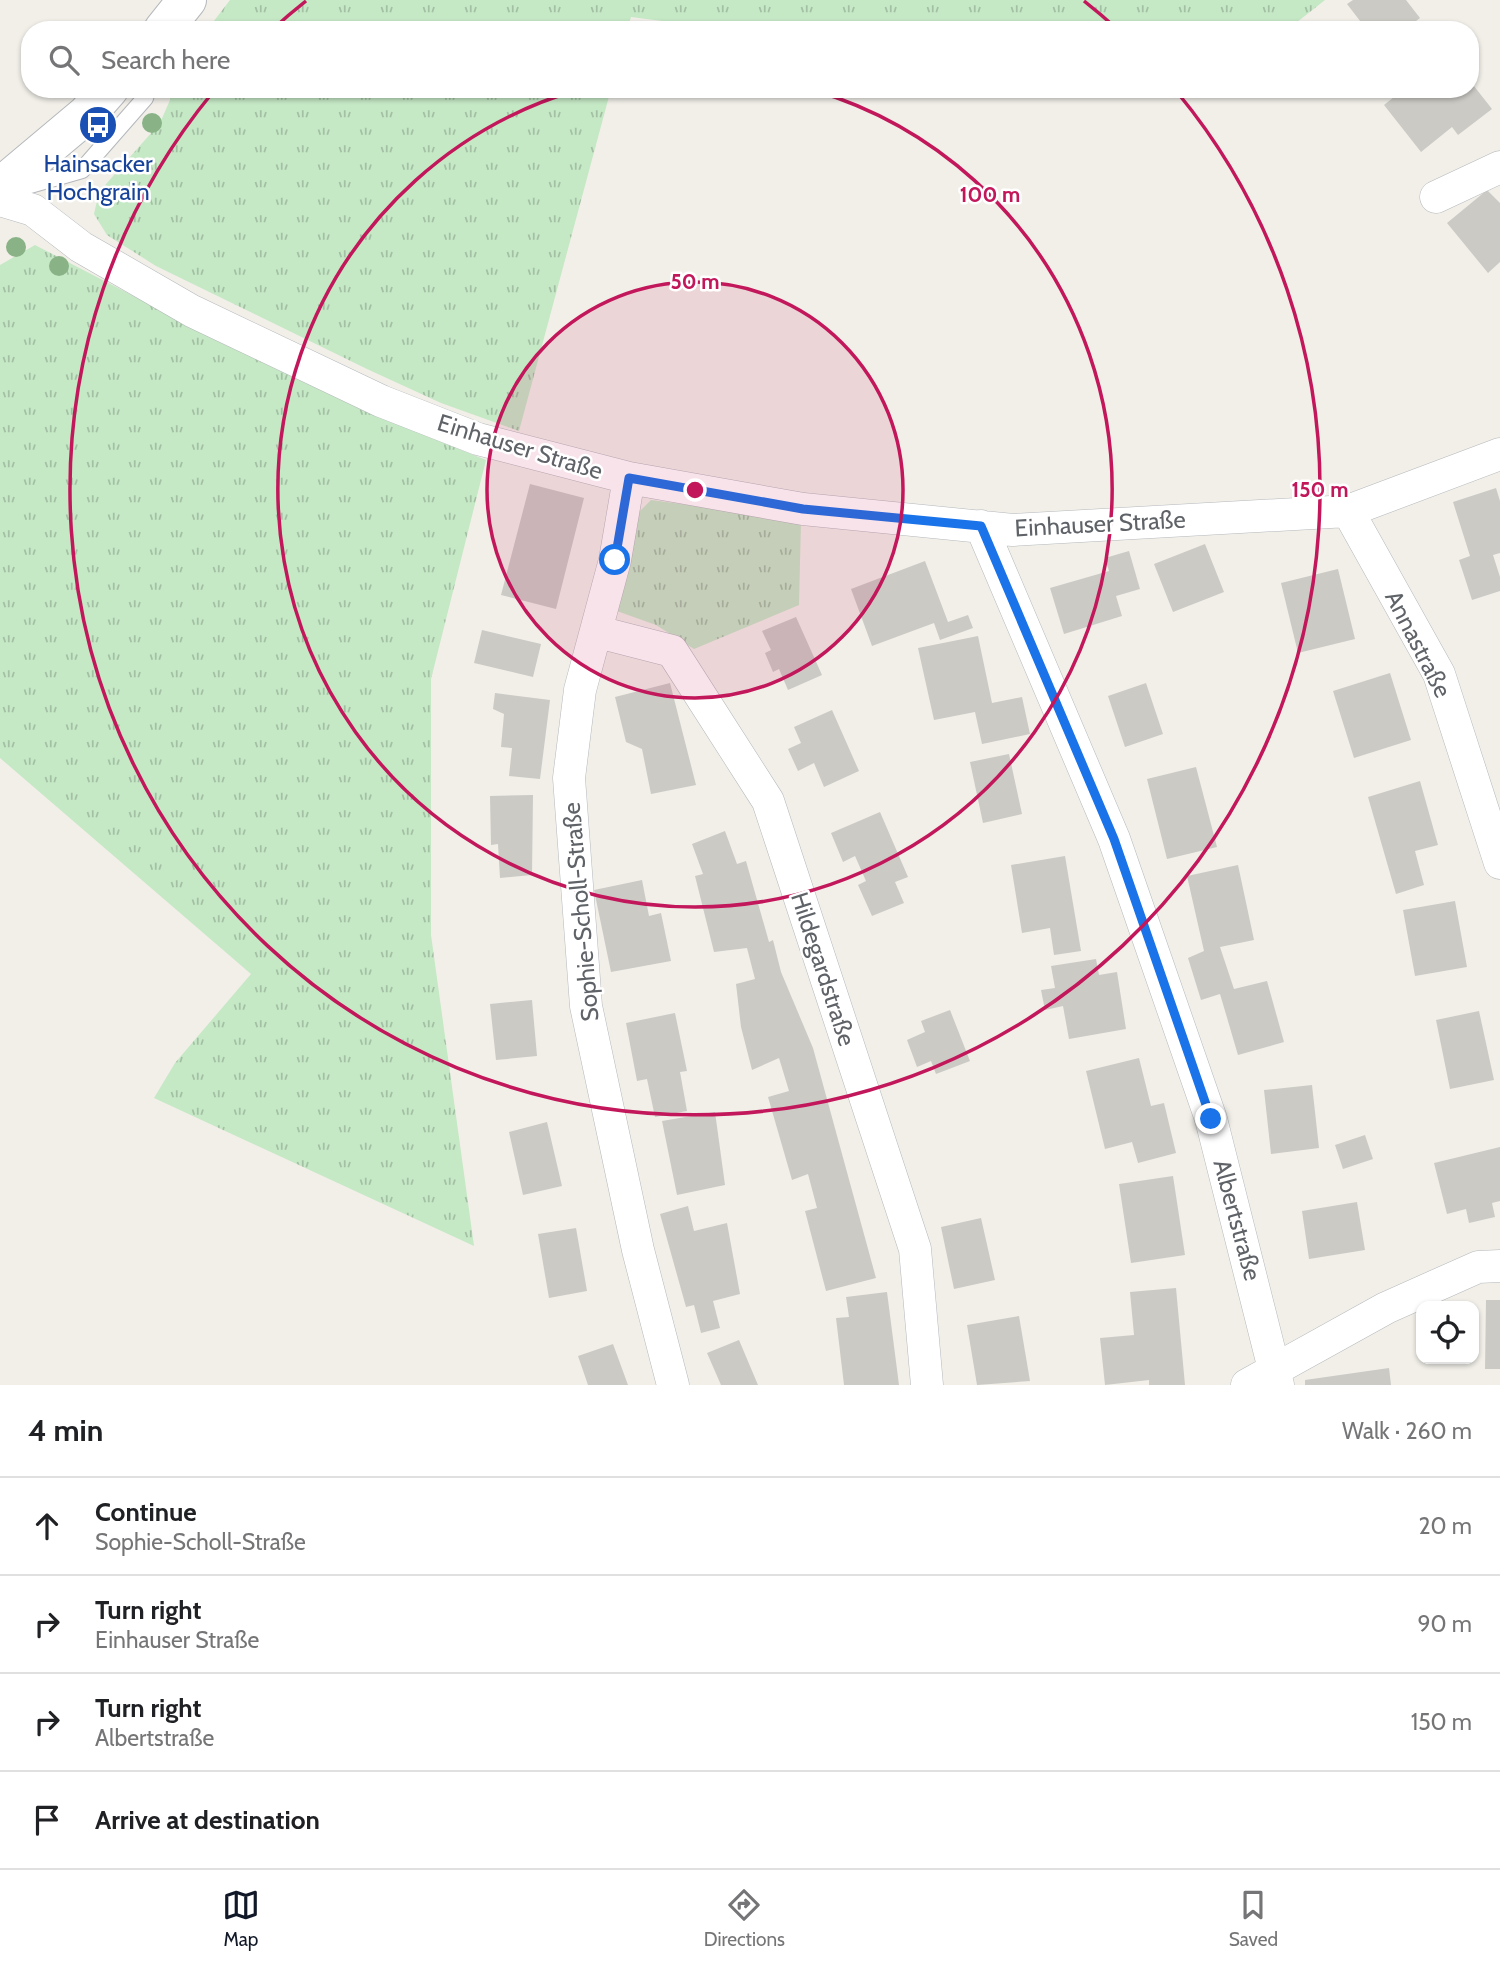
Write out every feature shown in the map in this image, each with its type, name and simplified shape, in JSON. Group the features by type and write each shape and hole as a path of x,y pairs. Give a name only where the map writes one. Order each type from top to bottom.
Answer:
{"street":[{"path":"0,187 86,114 101,98"},
{"path":"1436,197 1500,167"},
{"name":"Einhauser Straße","path":"0,200 33,210 81,247 192,311 381,401 478,439 629,478 803,509 1013,530 1348,512 1500,454"},
{"name":"Sophie-Scholl-Straße","path":"629,478 615,560 598,632 580,690 569,778 586,1006 638,1250 673,1385"},
{"name":"Annastraße","path":"1348,512 1439,674 1500,863"},
{"name":"Albertstraße","path":"981,526 1118,852 1211,1119 1277,1377"},
{"name":"Hildegardstraße","path":"598,632 671,651 768,800 915,1249 927,1385"},
{"path":"1247,1385 1277,1377 1386,1308 1478,1267 1500,1265"}],"lane":[{"path":"0,193 82,170 145,98"}],"green space":[{"path":"230,0 1325,0 1298,21 662,21 631,17 630,21 214,21"},
{"path":"609,98 519,431 441,403 367,369 156,266 107,235 94,214 99,192 160,123 170,100"},
{"path":"35,245 314,385 486,460 431,679 431,935 474,1246 154,1098 175,1063 251,974 0,758 0,265"},
{"path":"651,500 801,520 799,605 694,649 656,625 614,610 635,516"}],"building":[{"path":"1353,0 1406,0 1420,18 1416,21 1360,21 1347,4"},
{"path":"1479,92 1492,109 1458,135 1452,127 1421,152 1384,105 1393,98 1479,98"},
{"path":"1487,190 1500,203 1500,262 1488,273 1447,223"},
{"path":"530,484 584,498 556,609 501,595"},
{"path":"1496,488 1500,501 1500,553 1493,555 1500,577 1500,591 1472,600 1459,560 1470,556 1453,502"},
{"path":"1205,544 1224,592 1173,612 1154,564"},
{"path":"1129,551 1140,589 1116,596 1122,616 1064,634 1050,588 1109,571 1105,558"},
{"path":"925,561 948,622 968,615 973,628 940,640 934,623 872,646 851,589"},
{"path":"1338,569 1355,639 1298,653 1281,583"},
{"path":"796,617 822,675 788,690 779,669 773,672 765,653 771,650 762,631"},
{"path":"482,630 541,644 533,677 474,663"},
{"path":"978,636 992,703 1022,697 1030,734 982,744 975,712 934,720 918,648"},
{"path":"1390,673 1411,740 1354,758 1333,691"},
{"path":"670,683 696,785 651,794 642,749 626,742 615,697"},
{"path":"1146,683 1163,734 1125,747 1108,696"},
{"path":"495,693 550,700 540,779 509,776 512,748 501,747 504,714 493,709"},
{"path":"832,710 859,771 824,787 814,763 798,771 788,749 801,743 794,727"},
{"path":"1009,754 1022,814 983,823 970,762"},
{"path":"1196,767 1217,847 1167,859 1147,779"},
{"path":"1420,781 1438,845 1415,851 1424,885 1396,894 1368,797"},
{"path":"533,795 532,875 500,878 498,844 491,845 490,796"},
{"path":"880,812 908,877 895,882 904,903 872,916 858,885 866,881 855,856 843,862 831,833"},
{"path":"725,831 737,864 746,861 769,942 773,940 781,972 813,1048 876,1278 826,1291 805,1211 817,1208 808,1174 792,1180 768,1097 789,1091 779,1058 752,1070 741,1027 736,984 755,979 747,948 714,952 695,876 703,874 692,844"},
{"path":"1065,856 1081,951 1054,955 1050,928 1022,933 1011,865"},
{"path":"1238,865 1254,940 1220,947 1234,989 1267,981 1284,1042 1238,1055 1220,994 1201,1000 1188,958 1204,951 1187,876"},
{"path":"642,880 649,916 661,913 671,961 611,972 594,890"},
{"path":"1455,901 1467,967 1415,976 1403,910"},
{"path":"1096,959 1099,975 1117,972 1126,1029 1069,1039 1063,1006 1045,1010 1041,990 1055,988 1051,966"},
{"path":"532,1000 537,1056 496,1060 490,1004"},
{"path":"950,1010 970,1061 936,1074 931,1061 917,1067 907,1040 925,1032 921,1021"},
{"path":"1479,1011 1494,1080 1450,1089 1436,1020"},
{"path":"675,1013 687,1071 680,1072 687,1111 655,1117 647,1079 637,1081 626,1023"},
{"path":"1139,1058 1151,1106 1164,1103 1176,1153 1138,1163 1132,1142 1105,1149 1086,1071"},
{"path":"1312,1085 1319,1148 1271,1154 1264,1090"},
{"path":"715,1112 725,1185 677,1195 662,1121"},
{"path":"547,1122 562,1186 523,1195 509,1132"},
{"path":"1365,1135 1373,1159 1343,1169 1335,1145"},
{"path":"1500,1147 1500,1201 1492,1203 1495,1217 1469,1223 1466,1209 1447,1214 1434,1163"},
{"path":"1173,1176 1185,1255 1131,1263 1119,1184"},
{"path":"1357,1202 1365,1250 1309,1259 1302,1211"},
{"path":"688,1206 694,1231 727,1223 740,1294 713,1301 720,1328 701,1333 694,1305 686,1307 660,1214"},
{"path":"981,1218 995,1280 954,1289 941,1227"},
{"path":"576,1228 587,1291 549,1298 538,1234"},
{"path":"1176,1288 1185,1385 1149,1385 1149,1380 1105,1385 1100,1338 1134,1335 1130,1292"},
{"path":"887,1292 899,1385 844,1385 836,1318 849,1317 846,1297"},
{"path":"1486,1300 1500,1300 1500,1369 1485,1369"},
{"path":"1019,1316 1030,1381 977,1385 967,1325"},
{"path":"739,1340 758,1385 721,1385 707,1353"},
{"path":"613,1344 628,1385 588,1385 578,1356"},
{"path":"1389,1368 1391,1385 1305,1385 1305,1380"}],"place":[{"name":"Hainsacker Hochgrain","path":"98,125"}],"route":[{"path":"615,560 629,478 803,509 981,526 1114,839 1211,1119"}]}
